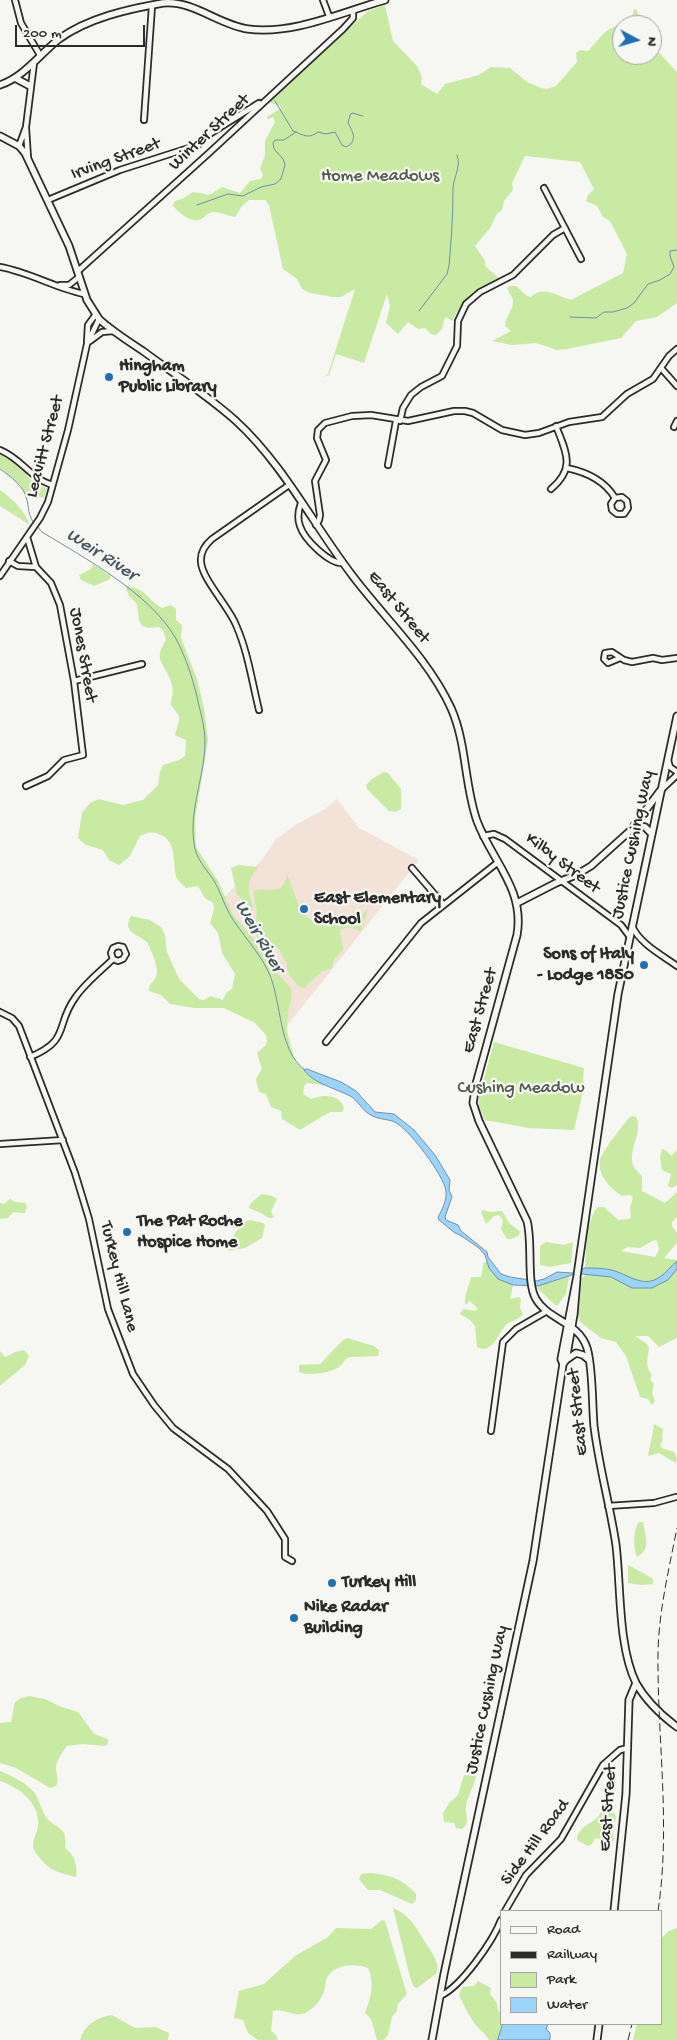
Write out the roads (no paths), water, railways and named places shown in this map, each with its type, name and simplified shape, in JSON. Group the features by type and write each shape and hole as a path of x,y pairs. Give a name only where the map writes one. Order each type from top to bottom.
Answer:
{"main road":[{"path":"0,85 15,78 60,38 76,28 104,18 152,6 174,2 185,4 228,24 255,29 286,28 353,10 374,1 385,0"},
{"path":"15,78 30,86"},
{"path":"0,136 19,146 28,159 69,246 84,294"},
{"name":"East Street","path":"84,294 97,316 114,331 206,396 235,420 265,451 343,563 427,668 447,700 460,733 471,800 484,836 512,888 517,903 519,918 517,935 476,1084 473,1103 479,1121 527,1221 531,1238 533,1292 537,1300 547,1311 569,1325 584,1341 589,1360 596,1442 618,1560 625,1649 636,1683 629,1700 626,1794 614,1910"},
{"name":"Justice Cushing Way","path":"432,2040 533,1561 564,1362 561,1359 576,1297 577,1273 607,1062 629,940 677,716"},
{"path":"517,903 588,869 635,825 661,790"},
{"path":"635,825 645,827 652,834"},
{"path":"564,1362 576,1353 583,1355 589,1360"},
{"path":"636,1683 660,1714 677,1727"},
{"path":"629,1700 642,1693"},
{"path":"597,2040 599,2025"}],"street":[{"path":"15,0 21,23 40,56"},
{"path":"323,0 329,16"},
{"path":"144,120 152,6"},
{"name":"Winter Street","path":"78,274 343,29 353,18 353,10"},
{"path":"28,159 26,127 34,62"},
{"name":"Irving Street","path":"48,200 120,170 156,160 198,144 218,128 268,97"},
{"path":"19,146 26,127"},
{"path":"544,188 581,258"},
{"path":"388,465 398,421 403,408 414,392 442,376 457,346 458,321 466,304 480,292 513,275 553,235 565,228"},
{"path":"0,267 84,294"},
{"path":"54,284 69,284 78,274"},
{"name":"Leavitt Street","path":"0,576 40,518 68,430 87,344 88,325 97,316"},
{"path":"87,344 97,334 105,331 114,331"},
{"path":"316,525 320,515 316,481 326,460 317,438 319,428 324,423 356,415 371,415 398,421 415,420 462,411 473,413 496,427 517,435 534,434 574,420 595,419 605,415 627,394 653,379 669,356 677,349"},
{"path":"662,368 677,386"},
{"path":"674,427 677,421"},
{"path":"551,489 561,479 567,468 567,456 556,426"},
{"path":"0,450 15,457 40,481 52,485"},
{"path":"567,468 599,481 608,488 615,498"},
{"path":"260,710 238,628 204,573 201,556 204,546 212,539 289,485"},
{"path":"622,497 627,501 628,508 624,514 617,514 612,510 611,504 615,498 622,497"},
{"path":"302,504 298,516 303,533 334,562 343,563"},
{"name":"Jones Street","path":"26,786 48,776 64,760 83,754 74,681 58,599 51,583 36,567 27,537"},
{"path":"9,561 18,566 36,567"},
{"path":"620,658 632,662 653,658 662,660 677,658"},
{"path":"74,681 142,664"},
{"path":"668,760 670,767 677,772"},
{"path":"661,790 677,776"},
{"name":"Kilby Street","path":"484,836 493,834 503,837 621,925 629,940"},
{"path":"326,1042 421,922 497,863"},
{"path":"412,868 443,904"},
{"path":"621,925 633,924 635,934 642,941 677,966"},
{"path":"629,940 642,941"},
{"path":"30,1056 46,1048 58,1038 74,999 113,959"},
{"name":"Turkey Hill Lane","path":"0,1012 10,1016 17,1024 62,1140 87,1212 110,1314 135,1377 173,1428 228,1469 252,1494 280,1530 286,1545 285,1557 292,1561"},
{"path":"0,1144 62,1140"},
{"path":"491,1431 503,1342 516,1328 547,1311"},
{"path":"608,1506 654,1504 676,1497"},
{"name":"Side Hill Road","path":"506,1910 526,1875 561,1839 604,1765 620,1750 628,1748"},
{"path":"440,1996 447,1993 459,1982 492,1940 500,1922"}],"water":[{"path":"307,1069 341,1082 356,1091 375,1112 394,1114 414,1130 435,1155 450,1180 449,1190 452,1197 445,1217 446,1220 458,1225 461,1231 487,1252 488,1257 501,1274 536,1281 557,1272 572,1273 584,1268 595,1268 611,1270 637,1280 648,1281 660,1277 677,1261 677,1269 668,1280 652,1288 632,1288 611,1277 582,1274 572,1275 538,1286 513,1285 498,1279 489,1268 485,1255 479,1248 439,1220 438,1217 446,1198 444,1184 433,1165 411,1136 395,1122 373,1116 353,1098 313,1079 304,1070"},
{"path":"503,2025 548,2025 546,2029 550,2033 550,2040 498,2040"}],"waterway":[{"path":"275,101 293,131 308,136 318,132 326,134 335,132 342,145 346,147 350,145 353,139 353,133 348,123 350,115 352,113 363,116"},
{"path":"197,205 228,194 243,196 261,187 275,184 281,179 285,165 283,159 274,149 273,143 275,140 284,140 296,132"},
{"path":"419,311 447,274 449,266 453,187 458,164 457,155"},
{"path":"570,317 596,318 604,312 613,312 627,308 634,303 648,284 670,274 674,267 670,251 677,250"},
{"name":"Weir River","path":"0,469 16,482 26,495 34,523"},
{"name":"Weir River","path":"37,526 42,532 96,565 133,591 163,621 179,644 193,681 205,736 203,767 194,817 193,830 196,853 215,883 229,913 269,973 285,1039 296,1062 305,1070"}],"railway":[{"path":"658,1910 662,1879 663,1814 658,1652 660,1621 677,1528"},
{"path":"628,2040 632,2025"}],"place":[{"name":"Hingham Public Library","path":"109,377"},
{"name":"East Elementary School","path":"304,909"},
{"name":"Sons of Italy - Lodge 1850","path":"644,965"},
{"name":"The Pat Roche Hospice Home","path":"127,1232"},
{"name":"Turkey Hill","path":"332,1583"},
{"name":"Nike Radar Building","path":"294,1618"}],"park label":[{"name":"Home Meadows","path":"380,177"},
{"name":"Cushing Meadow","path":"521,1089"}]}
